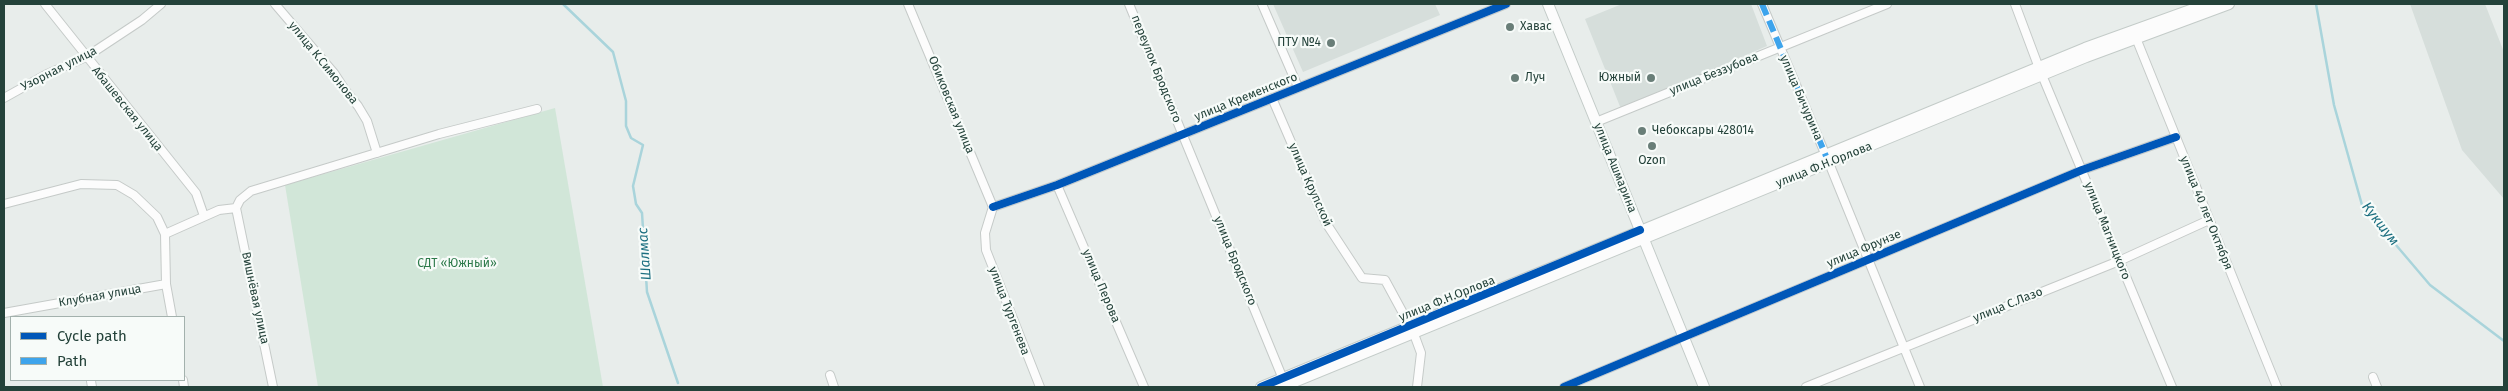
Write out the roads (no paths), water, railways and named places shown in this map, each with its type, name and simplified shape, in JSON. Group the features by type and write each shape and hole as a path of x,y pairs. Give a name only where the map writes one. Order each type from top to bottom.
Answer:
{"main road":[{"name":"улица Ашмарина","path":"1548,4 1704,387"},
{"name":"улица Ф.Н.Орлова","path":"1261,387 1285,385 1412,330 2207,4"},
{"name":"улица Ф.Н.Орлова","path":"2040,72 2229,4"}],"street":[{"name":"Абашевская улица","path":"45,4 196,194 204,216"},
{"name":"Узорная улица","path":"4,98 86,57 142,20 161,4"},
{"name":"улица К.Симонова","path":"275,4 358,106 367,121 377,153"},
{"name":"Обиковская улица","path":"908,4 994,207"},
{"name":"переулок Бродского","path":"1129,4 1183,135"},
{"path":"1262,4 1298,87"},
{"name":"улица Кременского","path":"994,207 1057,185 1506,4"},
{"name":"улица Бичурина","path":"1762,4 1869,259 1920,387"},
{"name":"улица Беззубова","path":"1596,122 1886,4"},
{"name":"улица Магницкого","path":"2015,4 2040,72 2172,387"},
{"name":"улица 40 лет Октября","path":"2136,38 2277,387"},
{"name":"улица Крупской","path":"1272,98 1326,223 1362,278 1385,280 1412,330 1421,353 1417,387"},
{"path":"165,234 219,210 236,208 240,200 251,191 377,153 538,109"},
{"name":"улица Бродского","path":"1183,135 1285,385"},
{"name":"улица Фрунзе","path":"1564,387 2082,170 2176,136"},
{"path":"4,204 81,184 117,185 134,195 157,216 165,234 166,284 172,316"},
{"name":"улица Перова","path":"1057,185 1144,387"},
{"name":"улица Тургенева","path":"994,207 985,233 986,250 1040,387"},
{"name":"Вишнёвая улица","path":"236,208 273,387"},
{"name":"улица С.Лазо","path":"1806,387 2119,261 2209,220"},
{"name":"Клубная улица","path":"4,313 166,284"},
{"path":"830,376 834,387"},
{"path":"2373,378 2378,387"}],"waterway":[{"name":"Шалмас","path":"563,4 613,52 626,101 626,126 631,138 643,145 633,186 636,204 642,213 647,292 678,383"},
{"name":"Кукшум","path":"2316,4 2334,105 2362,205 2430,285 2504,341"}],"place":[{"name":"Хавас","path":"1510,27"},
{"name":"ПТУ №4","path":"1331,43"},
{"name":"Луч","path":"1515,78"},
{"name":"Южный","path":"1651,78"},
{"name":"Чебоксары 428014","path":"1642,131"},
{"name":"Ozon","path":"1652,146"}],"park label":[{"name":"СДТ «Южный»","path":"457,264"}]}
